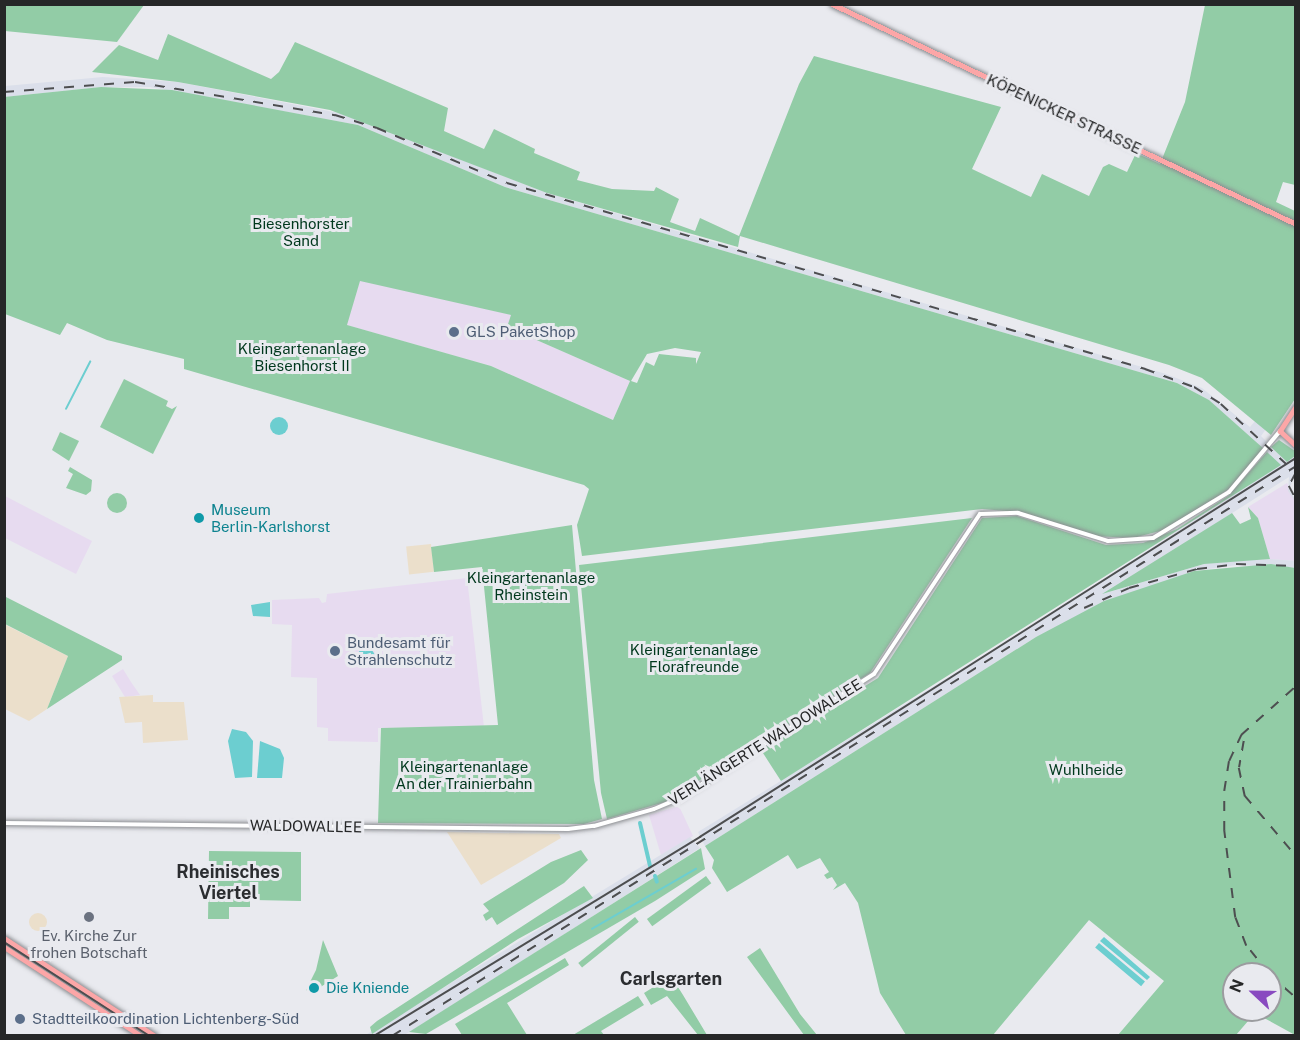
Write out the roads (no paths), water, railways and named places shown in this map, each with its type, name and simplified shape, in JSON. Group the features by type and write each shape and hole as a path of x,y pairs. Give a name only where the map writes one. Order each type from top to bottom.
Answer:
{"main road":[{"name":"KÖPENICKER STRASSE","path":"832,4 1296,224"},
{"path":"1296,406 1280,431 1296,446"},
{"path":"4,938 155,1035"},
{"path":"4,947 141,1035"}],"street":[{"name":"VERLÄNGERTE WALDOWALLEE","path":"606,822 677,800 871,677 982,513 1018,513 1108,541 1153,538 1229,492 1280,431"},
{"name":"WALDOWALLEE","path":"4,823 568,829 606,822"}],"water":[{"path":"279,417 285,420 288,426 285,432 279,435 273,432 270,426 273,420"},
{"path":"270,602 270,617 253,616 251,605"},
{"path":"366,648 374,653 375,657 370,665 366,666 358,661 357,657 362,649"},
{"path":"232,729 246,732 253,741 252,777 235,778 228,741"},
{"path":"260,741 280,749 284,758 282,778 257,778"},
{"path":"1104,937 1150,977 1147,980 1100,941"},
{"path":"1099,943 1145,982 1141,986 1095,948"}],"waterway":[{"path":"66,409 90,362"},
{"path":"640,823 650,866"},
{"path":"592,929 696,869"},
{"path":"655,876 657,882"}],"tram line":[{"path":"374,1036 700,837 1296,458"},
{"path":"4,942 150,1036"}],"railway":[{"path":"4,92 135,82 335,115 377,128 507,183 1145,369 1194,387 1221,404 1296,473 1289,486 1296,499"},
{"path":"392,1036 1296,466"},
{"path":"1084,608 1129,588 1197,569 1236,564 1296,566"},
{"path":"1259,962 1246,946 1235,918 1224,831 1224,791 1229,761 1241,735 1296,686"},
{"path":"1244,741 1239,768 1245,796 1296,856"},
{"path":"1282,986 1296,998"}],"place":[{"name":"GLS PaketShop","path":"454,332"},
{"name":"Museum Berlin-Karlshorst","path":"199,518"},
{"name":"Bundesamt für Strahlenschutz","path":"335,651"},
{"name":"Ev. Kirche Zur frohen Botschaft","path":"89,917"},
{"name":"Die Kniende","path":"314,988"},
{"name":"Stadtteilkoordination Lichtenberg-Süd","path":"20,1019"}],"district":[{"name":"Rheinisches Viertel","path":"228,883"},
{"name":"Carlsgarten","path":"671,979"}],"park label":[{"name":"Biesenhorster Sand","path":"301,232"},
{"name":"Kleingartenanlage Biesenhorst II","path":"302,356"},
{"name":"Kleingartenanlage Rheinstein","path":"531,586"},
{"name":"Kleingartenanlage Florafreunde","path":"694,658"},
{"name":"Wuhlheide","path":"1086,770"},
{"name":"Kleingartenanlage An der Trainierbahn","path":"464,774"}]}
